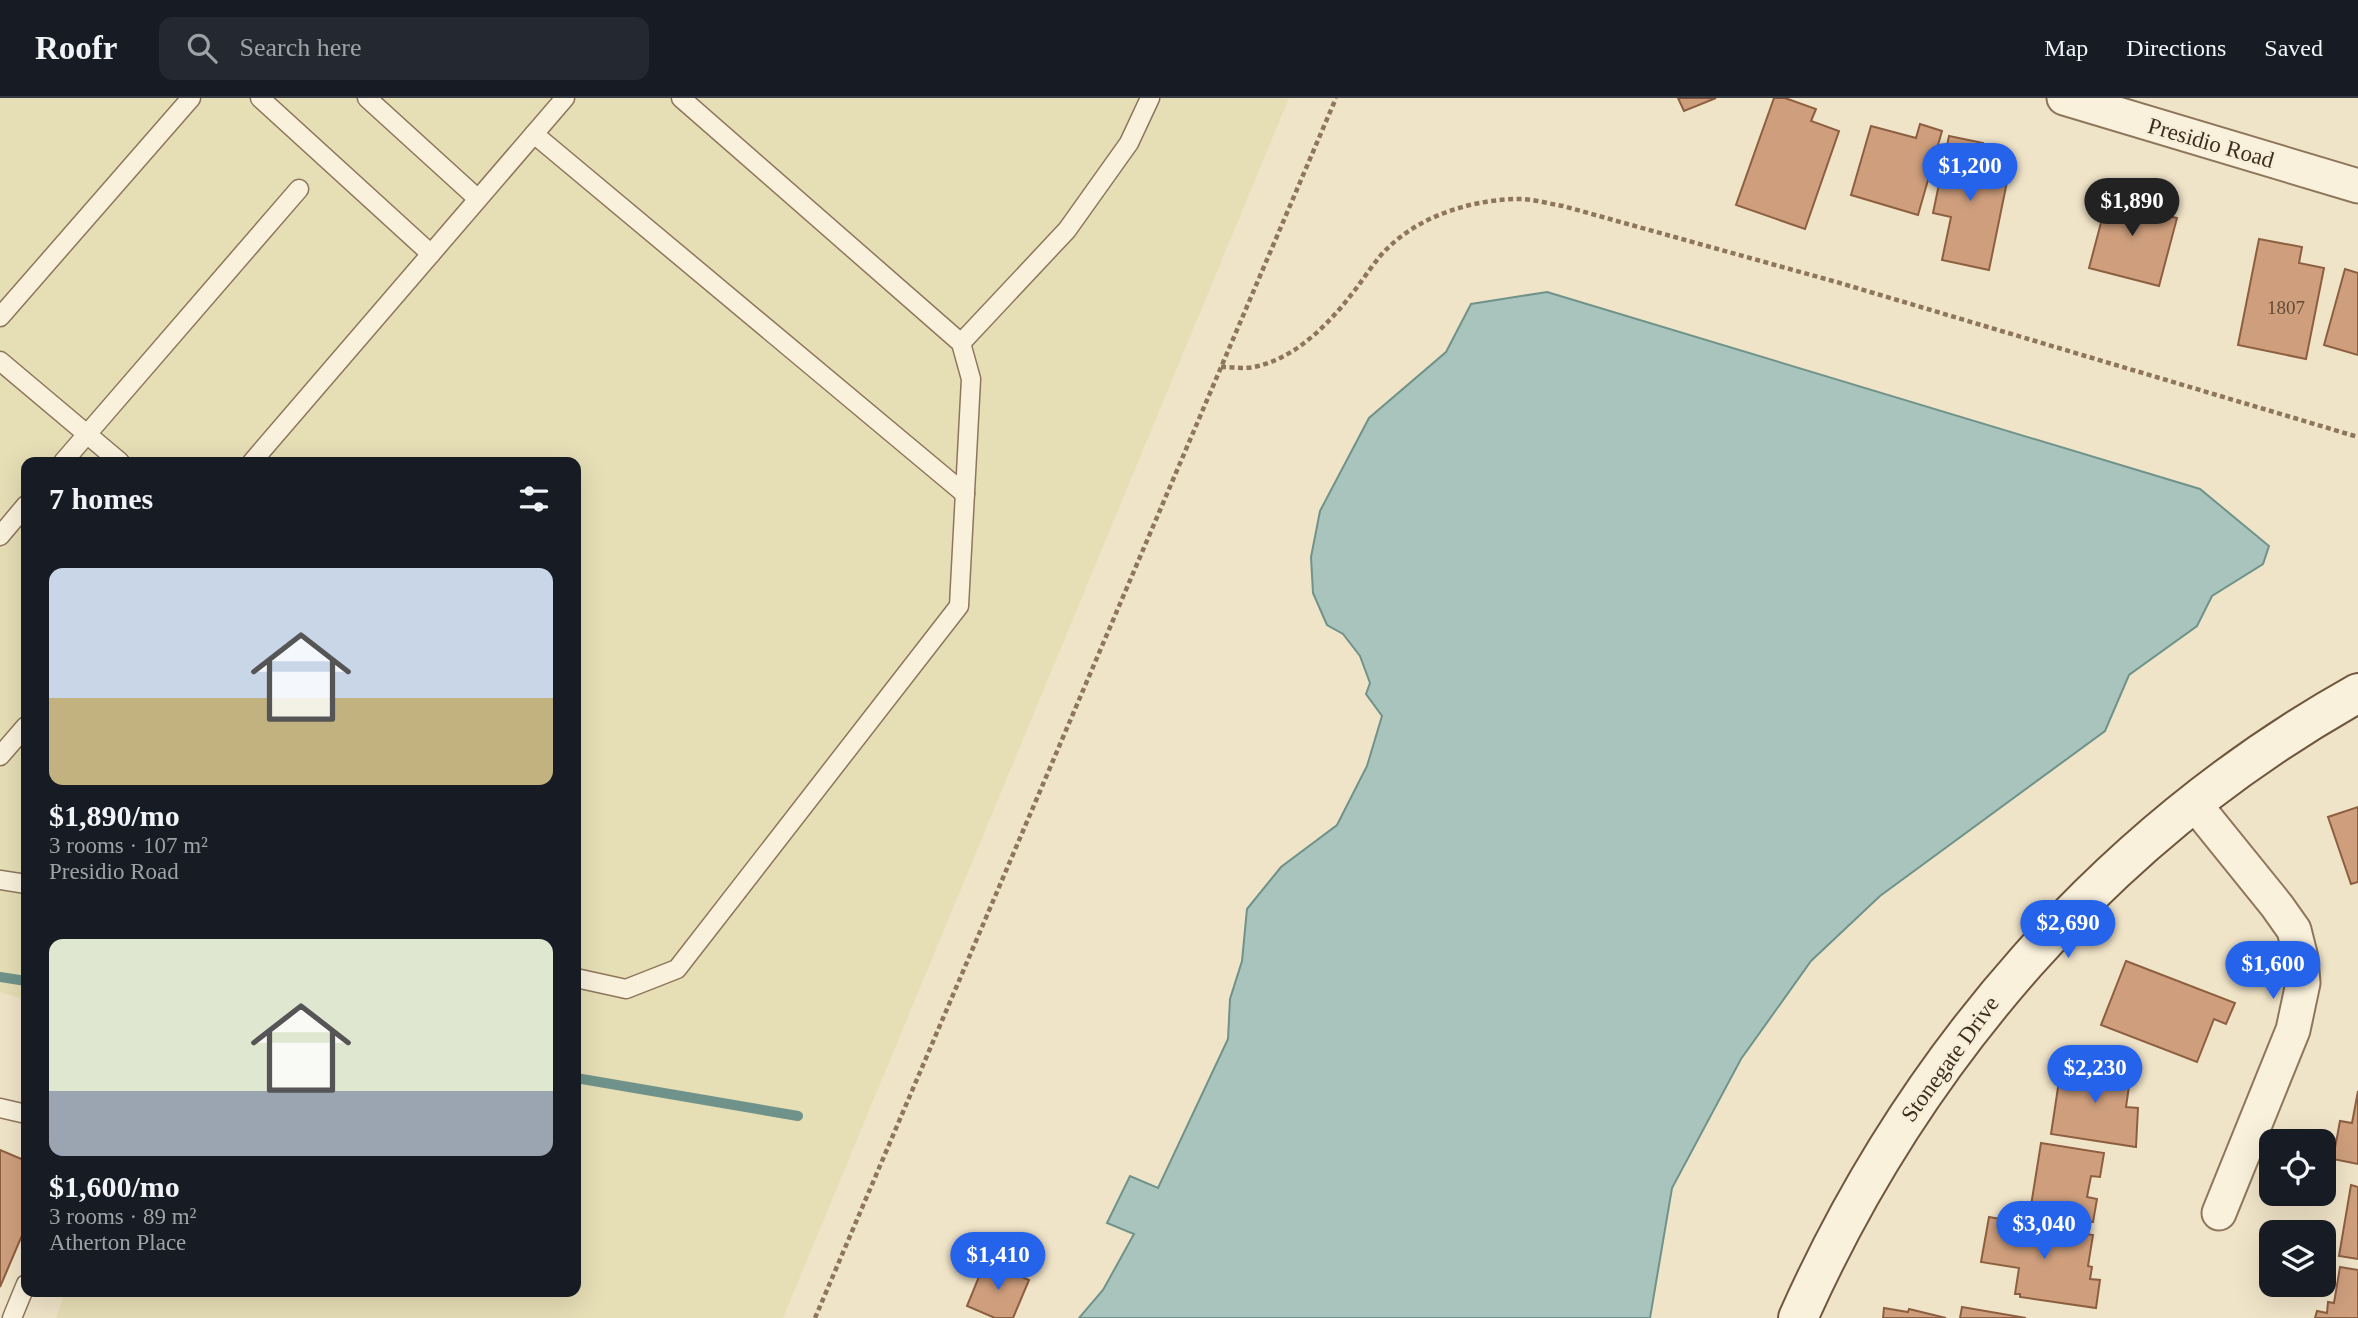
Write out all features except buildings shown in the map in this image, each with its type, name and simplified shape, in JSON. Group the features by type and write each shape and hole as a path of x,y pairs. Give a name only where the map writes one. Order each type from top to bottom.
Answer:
{"street":[{"name":"Presidio Road","path":"2064,98 2358,186"},
{"name":"Stonegate Drive","path":"1798,1318 1827,1255 1885,1149 1979,1016 2028,958 2094,890 2193,802 2251,760 2358,693"},
{"path":"2193,802 2294,930 2301,958 2303,983 2293,1030 2219,1213"}],"lane":[{"path":"0,317 191,98"},
{"path":"260,98 431,254"},
{"path":"367,98 478,199"},
{"path":"256,457 565,98"},
{"path":"581,979 626,989 677,969 959,606 971,379 961,343 681,98"},
{"path":"961,343 1067,230 1129,143 1150,98"},
{"path":"534,134 965,494"},
{"path":"67,457 299,190"},
{"path":"0,361 114,457"},
{"path":"0,536 21,511"},
{"path":"0,756 21,732"},
{"path":"0,880 21,883"},
{"path":"0,1108 21,1113"},
{"path":"12,1318 21,1296"}],"path":[{"path":"815,1318 1336,98"},
{"path":"1221,367 1254,367 1302,345 1333,318 1375,261 1411,230 1437,216 1466,207 1496,200 1524,199 1563,206 1840,283 2358,437"}],"shaded area":[{"path":"0,98 1289,98 783,1318 56,1318 63,1297 581,1297 581,457 21,457 21,998 0,992"}],"water":[{"path":"1547,292 2200,489 2269,546 2263,564 2212,596 2197,626 2129,675 2105,731 1880,896 1811,961 1741,1059 1672,1188 1650,1318 1079,1318 1103,1290 1134,1234 1107,1223 1130,1176 1158,1188 1228,1039 1230,999 1242,961 1247,909 1281,867 1337,825 1367,766 1382,716 1366,694 1370,683 1360,656 1343,634 1327,625 1313,593 1311,557 1320,511 1369,418 1446,352 1471,304"}],"waterway":[{"path":"0,977 21,980"},
{"path":"581,1079 798,1116"}]}
